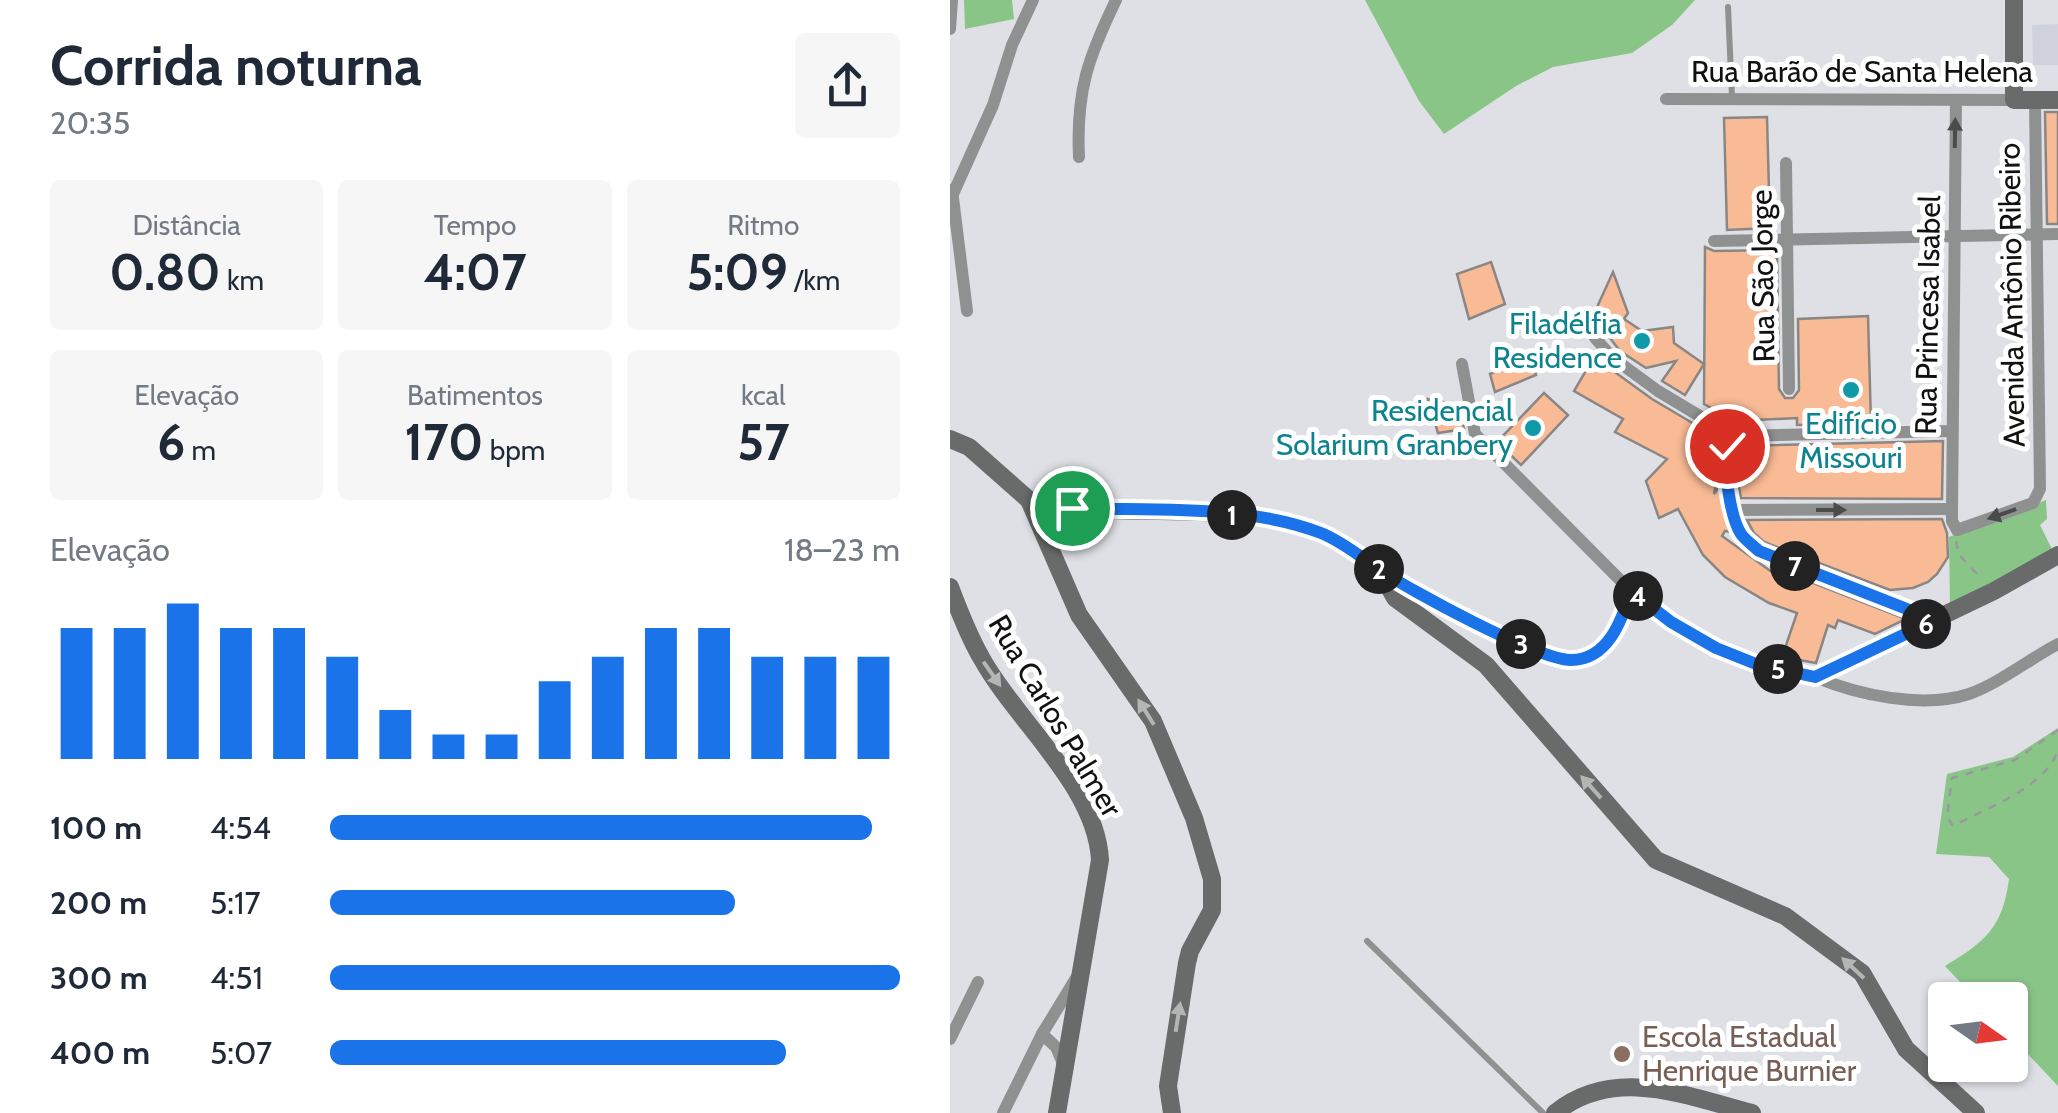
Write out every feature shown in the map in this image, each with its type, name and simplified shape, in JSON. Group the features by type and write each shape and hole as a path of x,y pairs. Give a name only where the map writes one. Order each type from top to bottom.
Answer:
{"street":[{"path":"950,29 952,0"},
{"path":"967,311 952,187 993,105 1012,46 1033,0"},
{"path":"1079,157 1079,99 1086,69 1116,0"},
{"path":"2014,0 2014,100"},
{"name":"Rua Barão de Santa Helena","path":"1666,99 2058,100"},
{"name":"Rua Princesa Isabel","path":"1956,100 1952,521 1957,530"},
{"name":"Avenida Antônio Ribeiro","path":"1957,530 2033,503 2040,489 2035,100"},
{"name":"Rua São Jorge","path":"1786,163 1789,388"},
{"path":"1714,240 2058,234"},
{"path":"1595,338 1613,358 1658,390 1733,436 1952,431"},
{"path":"1462,364 1476,434 1631,591 1671,622 1716,648 1756,664 1885,696 1935,700 1970,694 2058,644"},
{"path":"1733,436 1724,461 1733,510 1741,534 1759,551 1935,620"},
{"path":"950,439 969,448 1029,500 1079,616 1154,721 1194,818 1212,878 1212,910 1187,963 1168,1086 1172,1113"},
{"path":"1029,500 1072,508 1241,515 1286,522 1355,550 1380,570 1521,644 1572,660 1596,652 1612,638 1631,591"},
{"path":"1048,542 1062,516 1072,508"},
{"path":"1733,510 1952,509"},
{"path":"1815,677 1994,591 2058,555"},
{"path":"1380,570 1394,598 1486,665 1656,860 1785,916 1823,942 1862,973 1906,1049 1976,1113"},
{"name":"Rua Carlos Palmer","path":"950,587 982,660 1093,821 1100,860 1058,1113"},
{"path":"1002,1113 1079,972"},
{"path":"950,1038 978,982"},
{"path":"1042,1034 1056,1047 1064,1066"},
{"path":"1554,1113 1591,1092 1634,1086 1664,1089 1748,1113"}],"lane":[{"path":"1728,7 1732,98"},
{"path":"1367,941 1543,1113"}],"path":[{"path":"1957,530 1959,556 1994,591"},
{"path":"2058,732 2016,760 1952,778 1947,817 1953,826 2018,790 2050,771 2058,752"}],"shaded area":[{"path":"2058,24 2058,65 2033,65 2032,25"}],"green space":[{"path":"964,0 1012,0 1014,19 965,29"},
{"path":"1365,0 1695,0 1672,25 1632,53 1553,67 1516,86 1444,134 1419,101"},
{"path":"2046,500 2047,519 2040,525 2054,553 1950,610 1949,537"},
{"path":"2058,728 2058,1086 2028,1054 2028,982 1960,982 1945,966 1990,932 2002,909 2009,879 1989,857 1936,854 1947,774 2013,757"}],"building":[{"path":"2045,112 2058,112 2058,224 2047,224"},
{"path":"1767,117 1770,228 1727,230 1724,118"},
{"path":"1705,247 1714,251 1777,250 1779,389 1785,398 1793,398 1799,390 1798,319 1868,316 1871,423 1797,425 1797,418 1735,421 1704,404"},
{"path":"1491,262 1505,304 1469,319 1457,274"},
{"path":"1613,272 1628,313 1624,319 1642,331 1673,327 1674,343 1704,364 1685,395 1662,381 1676,361 1646,368 1620,351 1593,316"},
{"path":"1530,356 1536,375 1495,392 1490,374"},
{"path":"1594,357 1652,399 1721,440 1714,459 1714,494 1719,487 1730,532 1725,531 1722,536 1776,575 1772,567 1906,619 1875,634 1838,620 1835,628 1828,625 1816,663 1782,657 1797,613 1769,603 1725,577 1703,555 1678,509 1659,518 1646,481 1667,459 1615,432 1623,419 1574,391"},
{"name":"Residencial Solarium Granbery","path":"1544,393 1568,415 1521,465 1497,442"},
{"path":"1428,399 1459,405 1464,429 1438,433"},
{"path":"1943,441 1942,499 1741,498 1734,462 1740,446"},
{"path":"1942,519 1948,557 1937,574 1913,588 1890,590 1764,542 1747,520"}],"place":[{"name":"Filadélfia Residence","path":"1642,341"},
{"name":"Edifício Missouri","path":"1851,390"},
{"name":"Residencial Solarium Granbery","path":"1533,428"},
{"name":"Escola Estadual Henrique Burnier","path":"1622,1054"}],"route":[{"path":"1072,508 1241,515 1286,522 1355,550 1380,570 1521,644 1546,655 1572,660 1596,652 1612,638 1631,591 1671,622 1716,648 1756,664 1815,677 1935,620 1759,551 1741,534 1733,510 1724,461 1727,446"}]}
